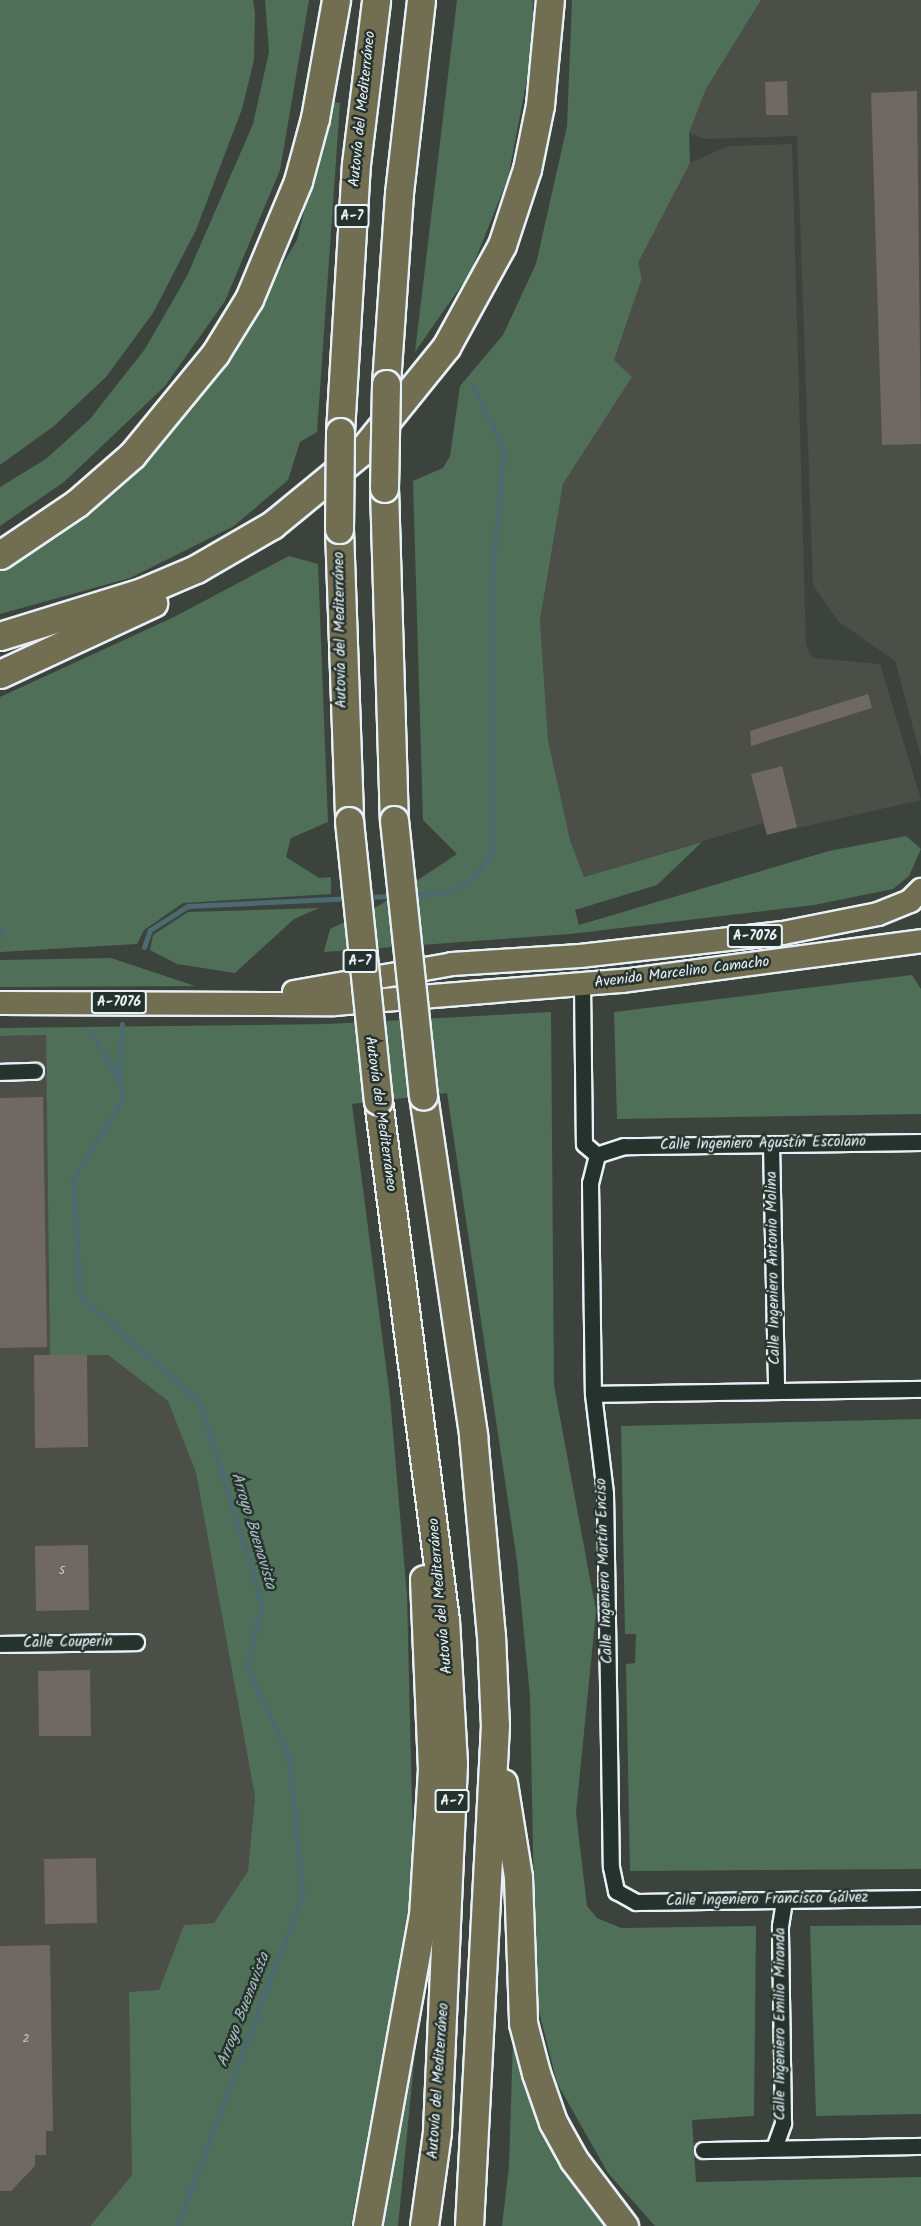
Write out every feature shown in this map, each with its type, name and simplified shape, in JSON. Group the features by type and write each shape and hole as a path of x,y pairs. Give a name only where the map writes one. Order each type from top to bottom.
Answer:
{"highway":[{"path":"0,555 77,503 132,455 208,362 249,299 298,180 315,118 336,0"},
{"name":"Autovía del Mediterráneo","path":"376,0 356,164 340,432 339,529 349,821 378,1100 417,1377 445,1620 453,1764 437,2132 424,2226"},
{"name":"A-7","path":"421,0 399,193 386,384 384,488 394,820 423,1095 473,1435 495,1725 469,2226"},
{"path":"0,674 149,606 196,569 315,494 362,451 446,347 502,245 527,169 540,105 550,0"},
{"path":"0,636 132,595 196,569"},
{"path":"367,2226 423,1916 432,1770 417,1377"},
{"path":"495,1725 518,1877 524,2023 536,2073 553,2122 574,2160 624,2226"}],"main road":[{"name":"Avenida Marcelino Camacho","path":"238,1001 452,964 580,956 783,933 878,914 910,902 921,890"},
{"name":"Avenida Marcelino Camacho","path":"582,985 921,941"},
{"name":"A-7076","path":"0,1003 238,1001 334,1004 582,985"}],"street":[{"name":"Avenida Marcelino Camacho","path":"582,985 584,1144 601,1152"},
{"path":"0,1072 35,1071"},
{"name":"Calle Ingeniero Agustín Escolano","path":"601,1152 771,1144 921,1142"},
{"name":"Calle Ingeniero Antonio Molina","path":"771,1144 776,1391"},
{"name":"Calle Ingeniero Martín Enciso","path":"601,1152 590,1184 593,1394 605,1493 610,1867 616,1891"},
{"path":"593,1394 921,1389"},
{"name":"Calle Couperin","path":"0,1644 136,1641"},
{"name":"Calle Ingeniero Francisco Gálvez","path":"616,1891 636,1902 921,1898"},
{"name":"Calle Ingeniero Emilio Miranda","path":"774,2148 783,2123 780,1926 784,1900"},
{"path":"703,2150 921,2146"}],"shaded area":[{"path":"761,0 921,0 921,757 895,661 838,621 813,585 797,136 706,139 689,133 706,89"},
{"path":"792,144 806,645 813,658 880,664 921,800 767,835 763,823 584,877 570,840 548,740 540,620 563,484 632,377 614,360 642,278 638,263 690,163 728,146"},
{"path":"83,1034 87,1355 108,1355 168,1401 196,1473 255,1797 249,1871 214,1923 184,1925 159,1990 133,2093 132,2175 90,2226 0,2226 0,1036"}],"green space":[{"path":"0,0 253,0 255,13 254,60 242,109 196,230 153,313 106,377 54,426 0,465"},
{"path":"265,0 309,0 280,170 225,301 165,386 64,482 0,526 0,487 46,459 90,419 145,349 187,276 253,124 269,52"},
{"path":"457,0 533,0 532,53 508,178 470,273 415,352"},
{"path":"572,0 761,0 706,89 689,133 690,163 638,263 642,278 614,360 632,377 563,484 540,620 548,740 570,840 584,877 702,842 657,885 575,910 579,925 829,851 906,836 921,849 909,876 893,889 814,905 570,934 324,952 330,929 380,905 457,854 423,820 413,481 443,468 450,456 460,386 503,335 536,264 567,126"},
{"path":"331,102 340,103 317,432 300,442 288,480 234,526 130,578 0,614 0,571 96,504 172,429 231,351 297,240"},
{"path":"289,556 318,564 328,822 291,838 286,857 319,878 331,877 331,894 183,903 144,930 137,944 0,952 0,697 174,617"},
{"path":"319,908 294,919 235,973 177,964 150,950 153,935 188,912"},
{"path":"111,958 195,986 0,987 0,960"},
{"path":"912,975 921,989 921,1114 617,1119 614,1012"},
{"path":"551,1012 554,1385 596,1611 576,1813 587,1906 597,1918 621,1928 756,1926 754,2116 692,2120 696,2182 921,2177 921,2226 655,2226 608,2173 557,2083 536,1999 530,1696 517,1561 447,1093 352,1104 390,1397 407,1596 414,1884 351,2226 90,2226 132,2175 129,1992 159,1990 184,1925 214,1923 248,1871 255,1797 196,1473 168,1401 108,1355 50,1355 46,1035 0,1036 0,1028 328,1024"},
{"path":"921,1419 921,1869 630,1871 626,1664 635,1663 636,1634 625,1634 621,1426"},
{"path":"921,1925 921,2114 816,2116 810,1926"},
{"path":"421,1991 398,2226 373,2226"},
{"path":"513,2039 547,2133 593,2209 611,2226 502,2226 509,2166"}],"building":[{"path":"787,81 788,115 766,115 765,82"},
{"path":"917,91 921,444 882,445 871,93"},
{"path":"868,694 872,708 751,746 750,731"},
{"path":"782,766 797,827 767,835 751,774"},
{"path":"43,1097 47,1347 0,1348 0,1098"},
{"path":"34,1355 87,1355 88,1447 35,1448"},
{"path":"88,1545 89,1610 36,1611 35,1546"},
{"path":"90,1670 91,1736 39,1736 38,1671"},
{"path":"96,1858 97,1923 45,1924 44,1859"},
{"path":"50,1945 53,2131 46,2131 46,2155 35,2155 35,2166 11,2191 0,2191 0,1946"}],"waterway":[{"path":"410,895 443,893 469,883 492,855 492,572 504,451 473,386"},
{"path":"365,897 394,896"},
{"path":"144,947 150,930 188,906 349,898"},
{"name":"Arroyo Buenavista","path":"0,930 4,936"},
{"path":"119,1079 122,1024"},
{"name":"Arroyo Buenavista","path":"91,1032 119,1079 123,1099 73,1178 80,1296 200,1402 262,1605 246,1666 288,1754 303,1893 177,2226"}]}
